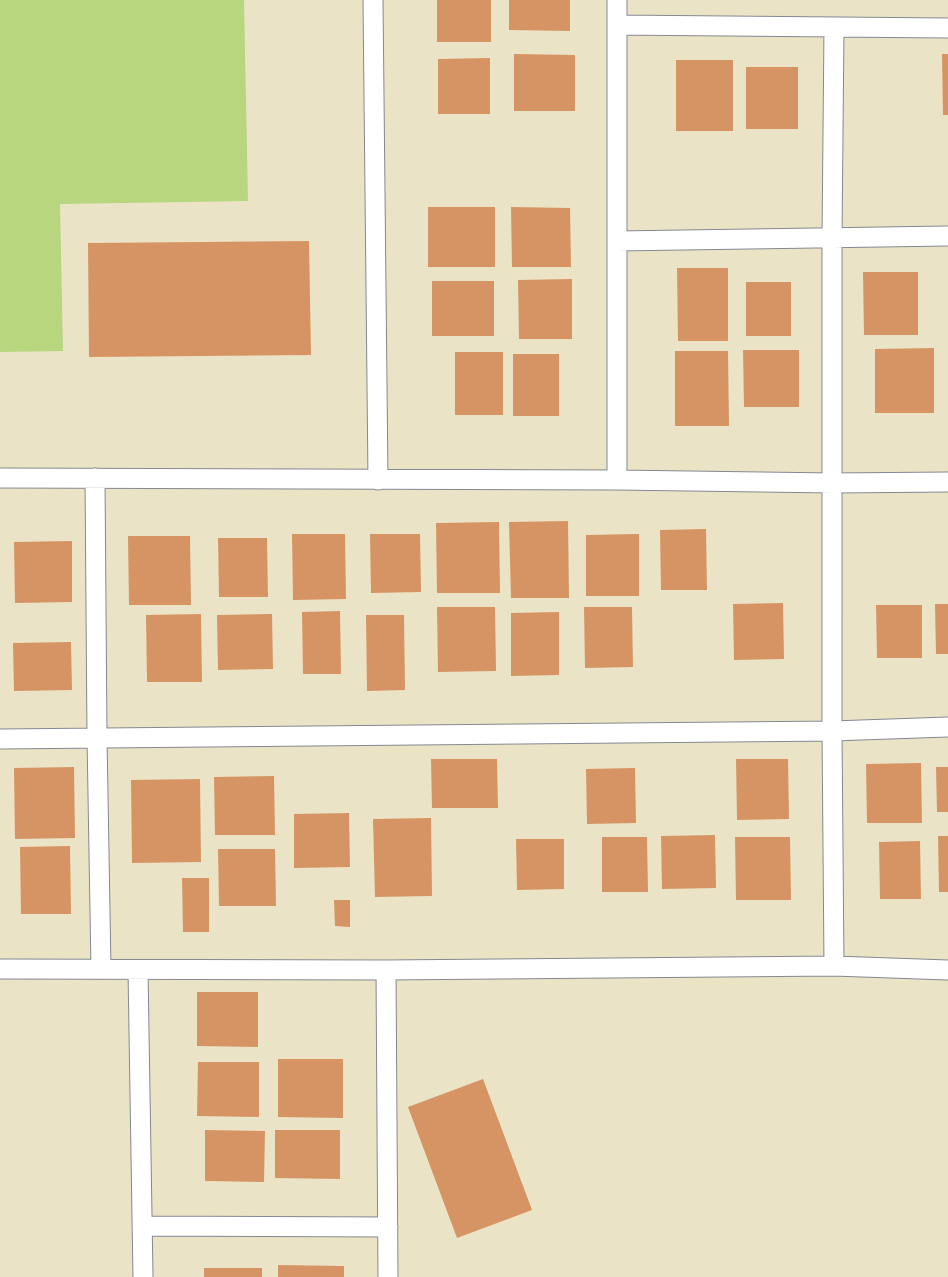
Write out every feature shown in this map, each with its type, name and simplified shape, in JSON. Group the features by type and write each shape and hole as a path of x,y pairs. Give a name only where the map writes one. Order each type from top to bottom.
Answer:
{"street":[{"path":"373,0 378,480"},
{"path":"617,0 617,480"},
{"path":"617,25 948,28"},
{"path":"834,27 832,238 832,731 834,966"},
{"path":"617,241 948,236"},
{"path":"0,478 617,480 833,483 948,482"},
{"path":"95,478 101,969"},
{"path":"0,739 832,731 948,727"},
{"path":"0,969 386,970 834,966 948,970"},
{"path":"138,970 143,1277"},
{"path":"386,970 388,1277"},
{"path":"142,1226 388,1227"}],"green space":[{"path":"0,0 244,0 248,201 60,204 63,351 0,352"}],"building":[{"path":"437,0 491,0 491,42 437,42"},
{"path":"509,0 570,0 570,31 509,30"},
{"path":"514,54 575,55 575,111 514,111"},
{"path":"942,54 948,54 948,115 943,115"},
{"path":"490,58 490,114 438,114 438,59"},
{"path":"676,60 733,60 733,131 676,131"},
{"path":"746,67 798,67 798,129 746,129"},
{"path":"428,207 495,207 495,267 428,267"},
{"path":"511,207 570,208 571,267 512,267"},
{"path":"309,241 311,355 89,357 88,243"},
{"path":"677,268 728,268 728,341 678,341"},
{"path":"863,272 918,272 918,335 864,335"},
{"path":"572,279 572,339 519,339 518,280"},
{"path":"432,281 494,281 494,336 432,336"},
{"path":"746,282 791,282 791,336 746,336"},
{"path":"934,348 934,413 875,413 875,349"},
{"path":"743,350 799,350 799,407 744,407"},
{"path":"675,351 728,351 729,426 675,426"},
{"path":"455,352 503,352 503,415 455,415"},
{"path":"513,354 559,354 559,416 513,416"},
{"path":"568,521 569,598 511,598 509,522"},
{"path":"499,522 500,593 437,593 436,523"},
{"path":"706,529 707,590 661,590 660,530"},
{"path":"292,534 345,534 346,599 293,600"},
{"path":"370,534 420,534 421,592 371,593"},
{"path":"639,534 639,596 586,596 586,535"},
{"path":"128,536 190,536 191,605 129,605"},
{"path":"218,538 267,538 268,597 219,597"},
{"path":"72,541 72,602 15,603 14,542"},
{"path":"783,603 784,659 734,660 733,604"},
{"path":"935,604 948,604 948,654 936,654"},
{"path":"876,605 922,605 922,658 877,658"},
{"path":"437,607 495,607 496,671 438,672"},
{"path":"584,607 632,607 633,667 585,668"},
{"path":"340,611 341,674 303,674 302,612"},
{"path":"559,612 559,675 511,676 511,613"},
{"path":"201,614 202,682 147,682 146,615"},
{"path":"272,614 273,669 218,670 217,615"},
{"path":"366,615 404,615 405,690 367,691"},
{"path":"71,642 72,690 14,691 13,643"},
{"path":"431,759 497,759 498,808 432,808"},
{"path":"736,759 788,759 789,819 737,820"},
{"path":"921,763 922,823 867,823 866,764"},
{"path":"74,767 75,838 15,839 14,768"},
{"path":"936,767 948,767 948,812 937,812"},
{"path":"635,768 636,823 587,824 586,769"},
{"path":"274,776 275,835 215,835 214,777"},
{"path":"200,779 201,862 132,863 131,780"},
{"path":"349,813 350,867 294,868 294,814"},
{"path":"431,818 432,896 375,897 373,819"},
{"path":"715,835 716,888 662,889 661,836"},
{"path":"938,836 948,836 948,892 939,892"},
{"path":"602,837 647,837 648,892 602,892"},
{"path":"735,837 790,837 791,900 736,900"},
{"path":"516,839 564,839 564,889 517,890"},
{"path":"920,841 921,899 880,899 879,842"},
{"path":"70,846 71,914 21,914 20,847"},
{"path":"218,849 275,849 276,906 219,906"},
{"path":"182,878 209,878 209,932 183,932"},
{"path":"334,900 350,900 350,927 335,926"},
{"path":"197,992 258,992 258,1047 197,1046"},
{"path":"278,1059 343,1059 343,1118 278,1117"},
{"path":"198,1062 259,1062 259,1117 197,1116"},
{"path":"483,1079 532,1210 457,1238 408,1107"},
{"path":"205,1130 265,1131 264,1182 205,1181"},
{"path":"275,1130 340,1130 340,1179 275,1178"},
{"path":"278,1265 344,1266 344,1277 278,1277"},
{"path":"204,1268 262,1268 262,1277 204,1277"}]}
